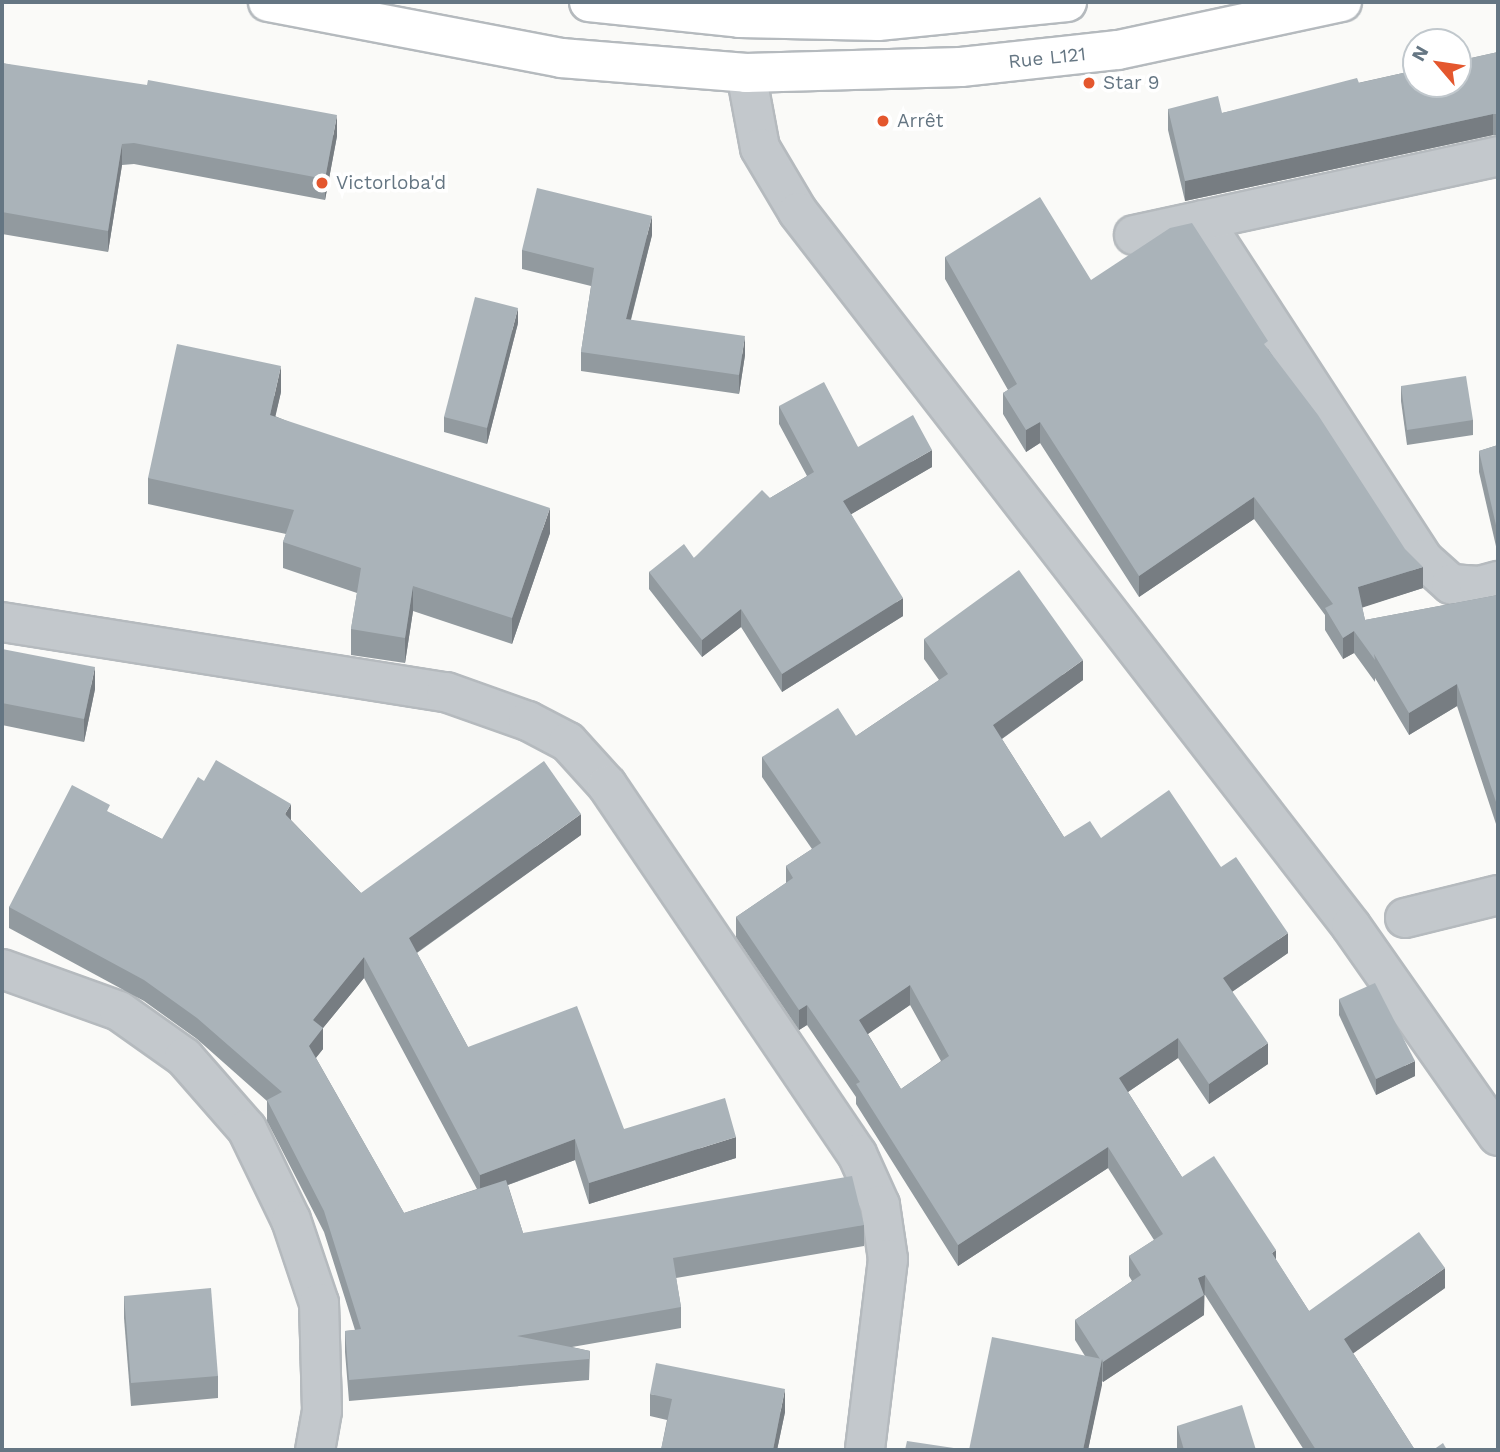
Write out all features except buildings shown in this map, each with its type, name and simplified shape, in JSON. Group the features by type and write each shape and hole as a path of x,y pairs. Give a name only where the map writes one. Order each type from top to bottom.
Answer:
{"main road":[{"name":"Rue L121","path":"268,2 561,58 746,73 961,67 1118,50 1342,2"},
{"path":"589,2 754,18 878,21 1000,6 1067,2"}],"street":[{"path":"746,73 760,148 798,212 1350,926 1498,1136"},
{"path":"1134,235 1498,156"},
{"path":"1203,220 1423,559 1451,584 1479,586 1498,581"},
{"path":"2,622 446,692 528,721 568,742 607,785 857,1154 880,1205 888,1259 865,1450"},
{"path":"1405,918 1498,895"},
{"path":"2,969 119,1011 184,1056 247,1129 291,1220 319,1303 322,1411 315,1450"}],"place":[{"name":"Star 9","path":"1089,83"},
{"name":"Arrêt","path":"883,121"},
{"name":"Victorloba'd","path":"322,183"}]}
